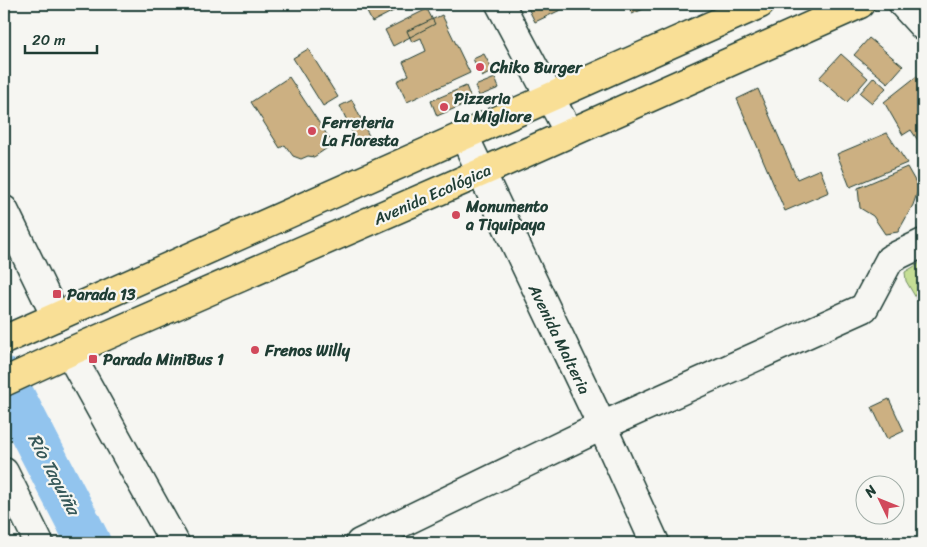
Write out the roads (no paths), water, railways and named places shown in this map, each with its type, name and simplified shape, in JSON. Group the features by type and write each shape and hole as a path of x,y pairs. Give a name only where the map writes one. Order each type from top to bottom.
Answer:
{"main road":[{"path":"8,338 760,4"},
{"name":"Avenida Ecológica","path":"4,382 860,4"}],"street":[{"path":"500,4 570,133"},
{"path":"903,4 923,26"},
{"name":"Avenida Malteria","path":"464,136 602,426 654,543"},
{"path":"4,210 56,317"},
{"path":"360,543 602,426 864,308 890,259 923,243"},
{"path":"70,352 175,543"},
{"path":"4,472 39,543"}],"waterway":[{"name":"Río Taquiña","path":"4,379 89,543"}],"place":[{"name":"Chiko Burger","path":"480,67"},
{"name":"Pizzeria La Migliore","path":"444,107"},
{"name":"Ferreteria La Floresta","path":"312,131"},
{"name":"Monumento a Tiquipaya","path":"456,215"},
{"name":"Parada 13","path":"57,294"},
{"name":"Frenos Willy","path":"255,350"},
{"name":"Parada MiniBus 1","path":"93,359"}]}
